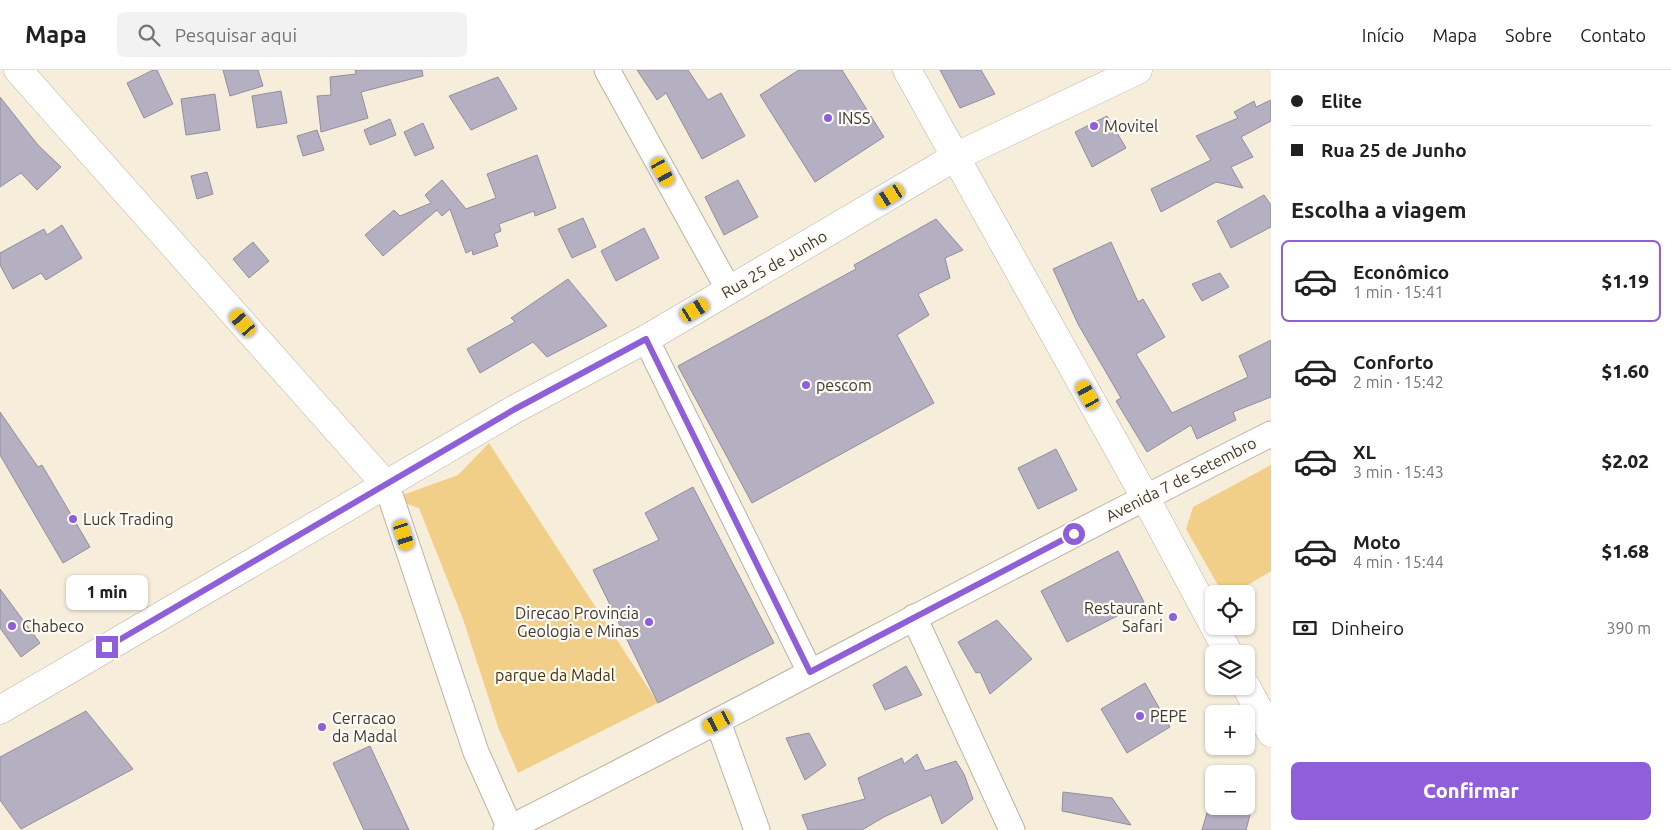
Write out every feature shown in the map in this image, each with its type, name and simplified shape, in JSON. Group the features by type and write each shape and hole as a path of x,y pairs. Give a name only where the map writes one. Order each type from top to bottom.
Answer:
{"street":[{"path":"18,70 386,486 476,752 508,829"},
{"path":"607,70 729,290"},
{"path":"907,70 957,156 1205,609"},
{"name":"Rua 25 de Junho","path":"0,710 515,409 646,339 957,156 1138,70"},
{"path":"646,339 810,672"},
{"name":"Avenida 7 de Setembro","path":"508,829 718,722 914,617 1145,497 1271,434"},
{"path":"914,617 1012,830"},
{"path":"1251,695 1271,733"},
{"path":"718,722 757,830"}],"green space":[{"name":"parque da Madal","path":"489,443 658,703 518,773 498,727 463,619 419,508 392,499 458,475"},
{"path":"1271,465 1271,571 1248,585 1218,585 1186,529 1193,507"}],"building":[{"path":"153,70 157,70 173,104 144,118 127,83"},
{"path":"223,70 258,70 263,86 230,96"},
{"path":"355,70 422,70 423,76 361,92 368,118 321,132 317,96 331,95 330,77 356,74"},
{"path":"637,70 688,70 708,100 721,93 745,136 702,159 666,93 657,100"},
{"path":"799,70 842,70 884,137 815,182 760,95"},
{"path":"940,70 981,70 995,94 960,108"},
{"path":"498,77 517,109 471,130 449,96"},
{"path":"281,91 287,123 257,128 252,96"},
{"path":"215,94 220,130 186,135 181,99"},
{"path":"0,97 38,145 61,167 37,190 21,173 0,187"},
{"path":"1271,100 1271,121 1241,137 1253,157 1231,167 1243,188 1216,182 1161,212 1151,189 1211,160 1196,136 1238,118 1234,112 1254,101 1256,107"},
{"path":"1107,116 1126,148 1092,167 1075,132"},
{"path":"390,119 396,135 370,145 364,130"},
{"path":"423,123 434,148 415,156 404,132"},
{"path":"317,130 324,150 303,156 297,136"},
{"path":"537,155 556,208 535,216 534,211 499,224 501,231 494,234 498,246 473,255 472,250 466,253 450,209 442,216 437,210 383,256 365,235 394,210 400,216 431,203 425,195 442,180 466,209 496,198 487,174"},
{"path":"207,172 213,194 197,199 191,176"},
{"path":"738,180 758,217 724,235 705,197"},
{"path":"1264,195 1271,205 1271,227 1231,248 1217,221"},
{"path":"583,218 596,247 572,258 558,229"},
{"name":"pescom","path":"936,219 963,250 945,258 950,278 918,294 929,315 897,335 934,403 752,503 678,366 856,269 854,265"},
{"path":"62,225 82,258 46,280 41,273 13,289 0,265 0,253 44,229 47,235"},
{"path":"644,228 659,258 616,281 601,251"},
{"path":"253,242 269,261 249,278 233,259"},
{"path":"1111,242 1138,302 1143,299 1165,337 1136,354 1172,413 1248,377 1239,356 1271,340 1271,397 1233,412 1236,420 1197,439 1191,425 1147,452 1116,401 1121,398 1078,324 1053,269"},
{"path":"1220,273 1229,287 1202,301 1192,284"},
{"path":"568,279 607,326 547,357 533,342 480,373 467,349 515,322 511,318"},
{"path":"0,412 38,467 42,465 90,547 63,563 0,455"},
{"path":"1056,449 1077,490 1038,509 1018,468"},
{"path":"693,487 774,643 658,703 593,570 659,540 645,513"},
{"path":"1118,551 1144,602 1067,642 1041,591"},
{"path":"0,589 40,643 21,657 0,628"},
{"path":"997,620 1032,659 990,694 980,672 976,673 958,642"},
{"path":"906,666 922,695 885,710 873,685"},
{"path":"1145,683 1170,727 1127,753 1101,709"},
{"path":"86,711 133,769 21,829 0,800 0,757"},
{"path":"809,733 826,765 805,780 786,738"},
{"path":"370,746 409,830 364,830 333,763"},
{"path":"917,754 925,771 956,761 964,774 973,799 942,824 931,795 884,817 862,830 808,830 802,815 865,799 858,778 902,758 904,764"},
{"path":"1063,792 1112,798 1131,825 1062,811"},
{"path":"1206,815 1250,815 1246,830 1202,830"}],"place":[{"name":"INSS","path":"828,118"},
{"name":"Movitel","path":"1094,126"},
{"name":"pescom","path":"806,385"},
{"name":"Luck Trading","path":"73,519"},
{"name":"Restaurant Safari","path":"1173,617"},
{"name":"Direcao Provincia Geologia e Minas","path":"649,622"},
{"name":"Chabeco","path":"12,626"},
{"name":"PEPE","path":"1140,716"},
{"name":"Cerracao da Madal","path":"322,727"}],"route":[{"path":"107,647 386,486 515,409 646,339 810,672 1074,534"}]}
